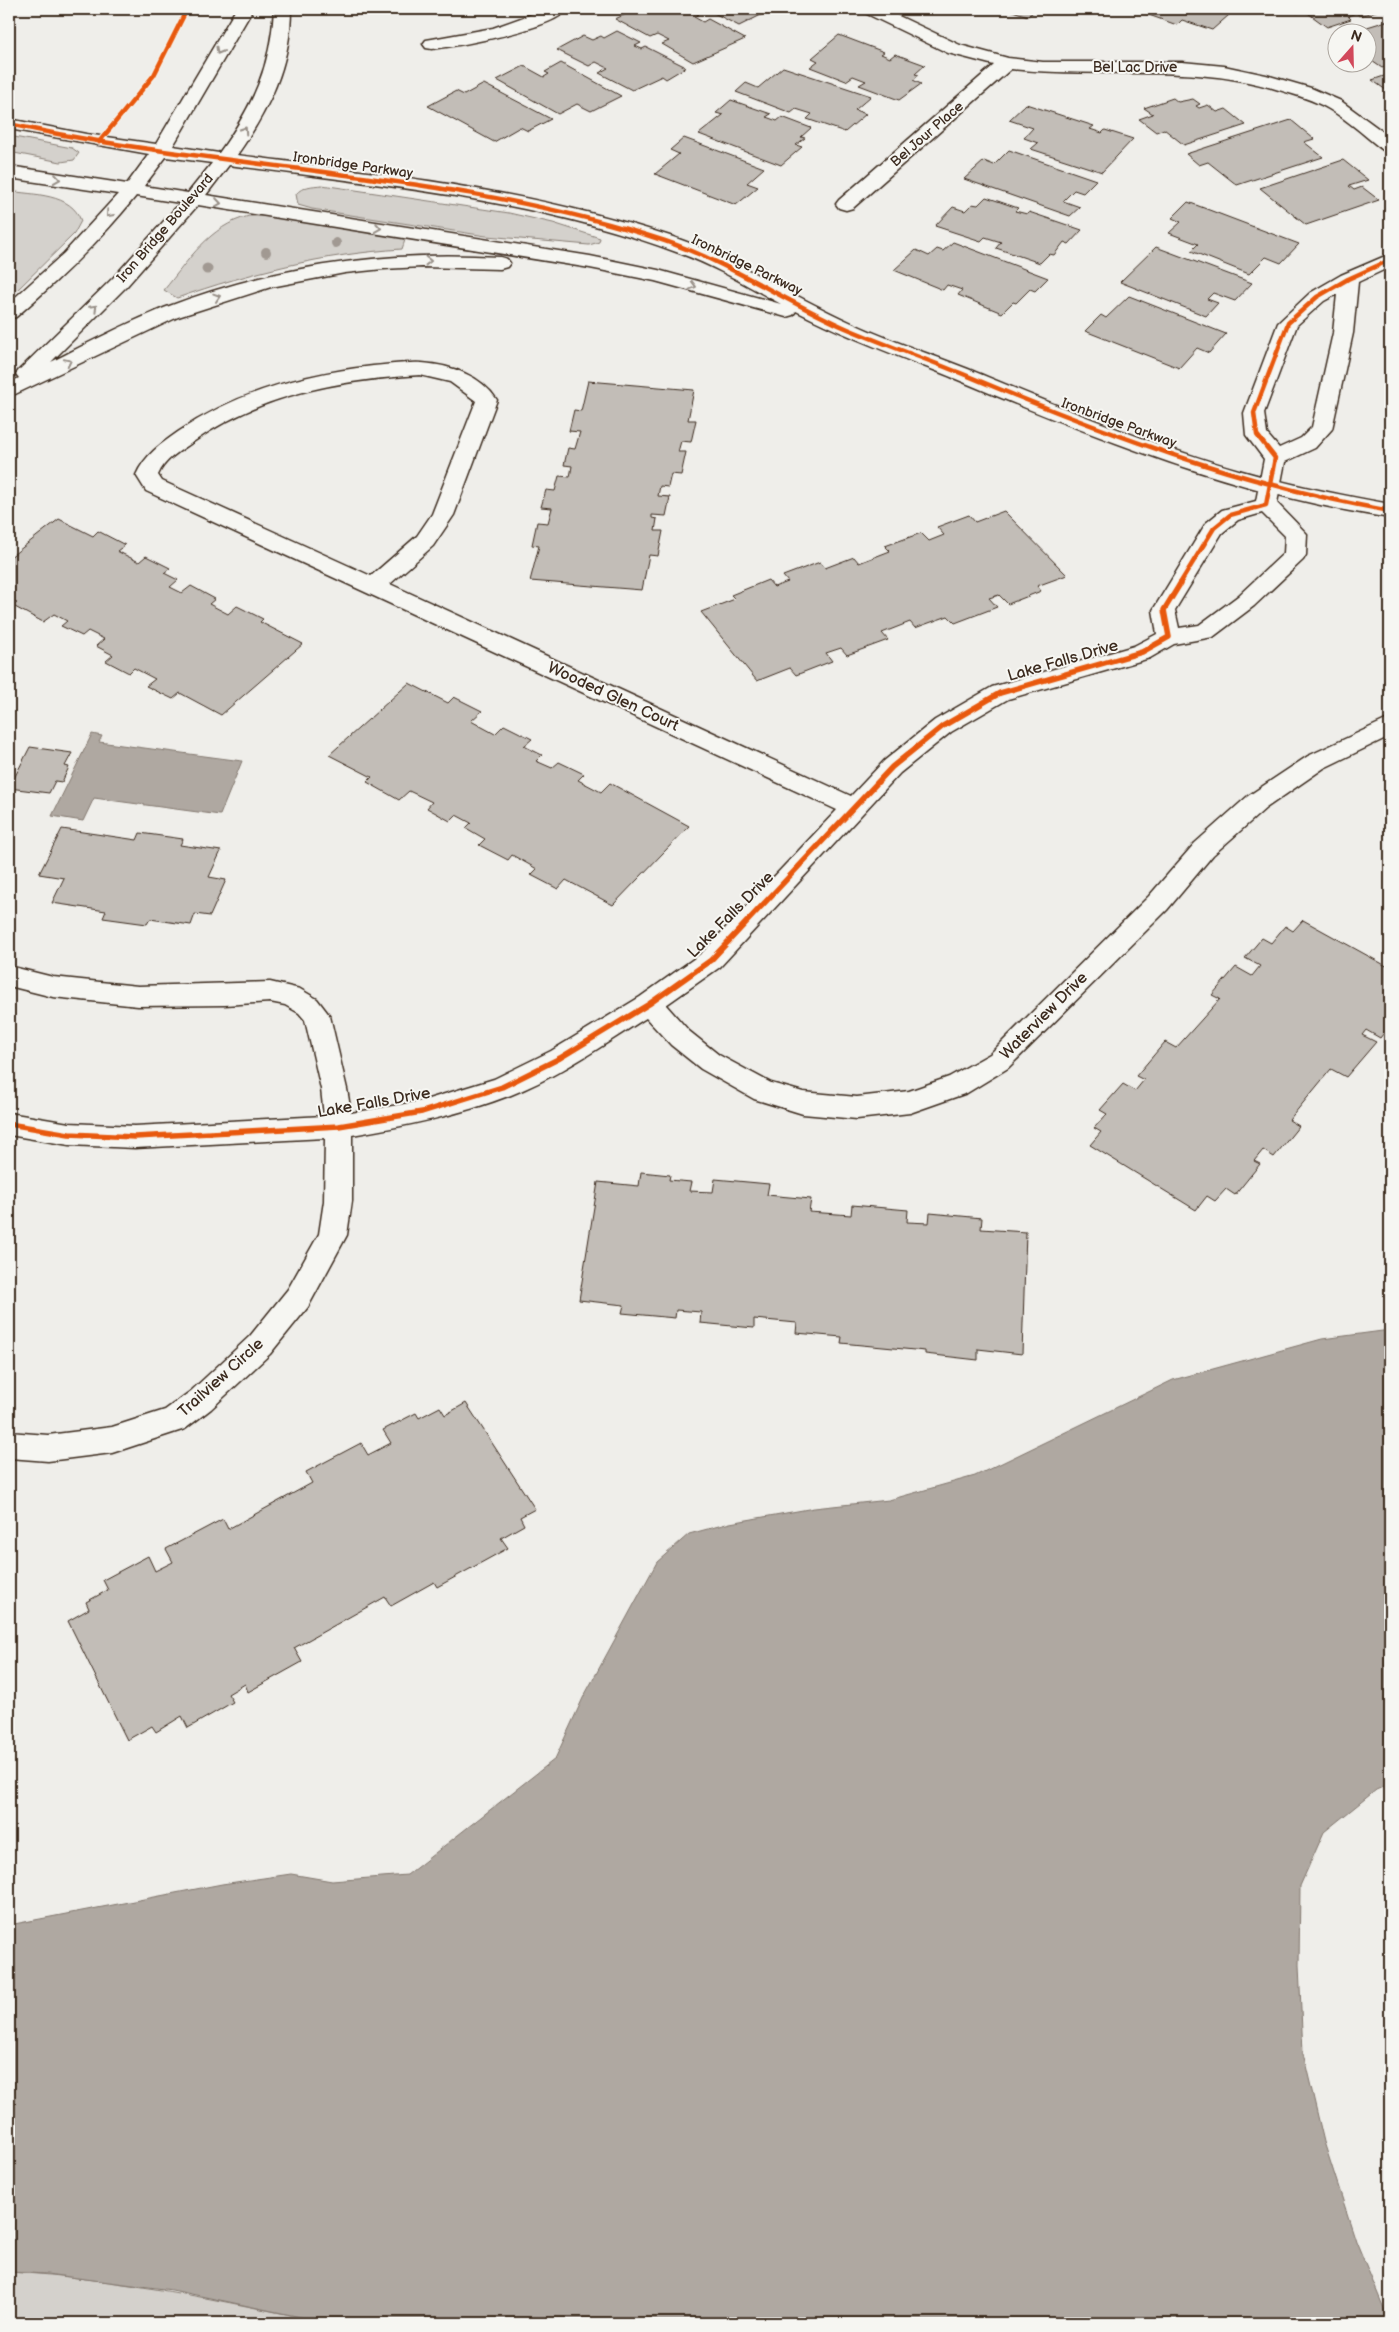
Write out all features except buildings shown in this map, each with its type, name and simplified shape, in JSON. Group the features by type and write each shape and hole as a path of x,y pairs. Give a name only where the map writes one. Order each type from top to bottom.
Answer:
{"street":[{"path":"9,313 87,239 130,190 161,150 192,101 244,9"},
{"name":"Iron Bridge Boulevard","path":"9,391 147,253 225,159 251,120 271,79 282,39 283,9"},
{"path":"432,44 468,39 509,29 559,9"},
{"name":"Bel Lac Drive","path":"871,9 954,49 1007,63 1043,67 1182,67 1224,71 1266,80 1305,92 1334,105 1390,146"},
{"name":"Bel Jour Place","path":"846,204 1007,63"},
{"name":"Ironbridge Parkway","path":"9,124 45,132 161,150 528,204 600,221 695,252 846,327 1131,442 1196,464 1267,495 1390,511"},
{"name":"Ironbridge Parkway","path":"9,172 590,262 658,276 846,327"},
{"path":"1275,458 1257,435 1254,413 1288,322 1317,297 1348,278 1390,260"},
{"path":"9,391 192,304 249,286 305,273 364,265 420,261 468,261 658,276"},
{"path":"1275,458 1308,443 1322,428 1344,333 1348,278"},
{"name":"Wooded Glen Court","path":"374,586 425,541 444,515 487,400 471,383 446,372 420,369 373,371 322,379 273,393 228,411 186,435 151,463 147,475 154,486 853,808"},
{"path":"1267,495 1230,515 1214,528 1164,610 1169,637 1205,632 1246,601 1296,555 1296,534 1267,495 1275,458"},
{"name":"Lake Falls Drive","path":"9,1124 70,1134 135,1137 338,1126 422,1112 502,1086 560,1058 649,1004 710,960 892,767 943,726 1000,693 1142,652 1169,637"},
{"name":"Waterview Drive","path":"649,1004 680,1038 710,1062 763,1091 803,1103 856,1108 910,1102 958,1086 999,1061 1158,903 1204,849 1257,802 1316,762 1390,726"},
{"name":"Trailview Circle","path":"9,976 54,987 138,996 225,995 270,992 291,996 308,1006 317,1016 334,1089 338,1126 338,1202 333,1235 298,1298 260,1346 201,1400 174,1420 112,1440 48,1448 9,1445"}],"shaded area":[{"path":"9,136 72,148 79,153 74,160 61,162 9,152"},
{"path":"322,185 509,213 553,223 600,238 599,242 589,245 486,236 312,209 298,205 296,194 299,191 308,187"},
{"path":"9,191 61,200 76,212 81,221 74,234 9,298"},
{"path":"249,216 264,216 406,237 402,249 344,255 260,272 177,298 164,290 191,256 211,236 235,221"},
{"path":"92,734 102,736 99,742 242,761 220,815 94,798 83,821 52,816"},
{"path":"1390,1330 1390,1784 1376,1790 1324,1832 1300,1886 1299,1965 1303,2053 1324,2142 1356,2241 1390,2323 329,2323 172,2290 46,2274 9,2272 9,1925 222,1884 291,1874 332,1881 407,1875 555,1759 583,1698 657,1562 689,1534 730,1523 814,1508 889,1500 975,1476 1173,1380 1322,1339"},
{"path":"9,2272 90,2279 130,2285 329,2323 9,2323"}],"cycle path":[{"path":"99,142 154,75 187,9"},
{"path":"9,124 60,135 112,143 443,189 555,211 610,225 689,250 735,271 848,329 1128,440 1231,475 1283,489 1390,511"},
{"path":"9,1124 69,1134 135,1137 339,1126 422,1112 502,1087 560,1058 649,1004 711,960 892,767 943,726 1000,693 1142,652 1169,637 1164,610 1214,528 1230,515 1266,505 1275,458 1257,435 1254,413 1288,323 1317,297 1348,279 1390,260"}]}
